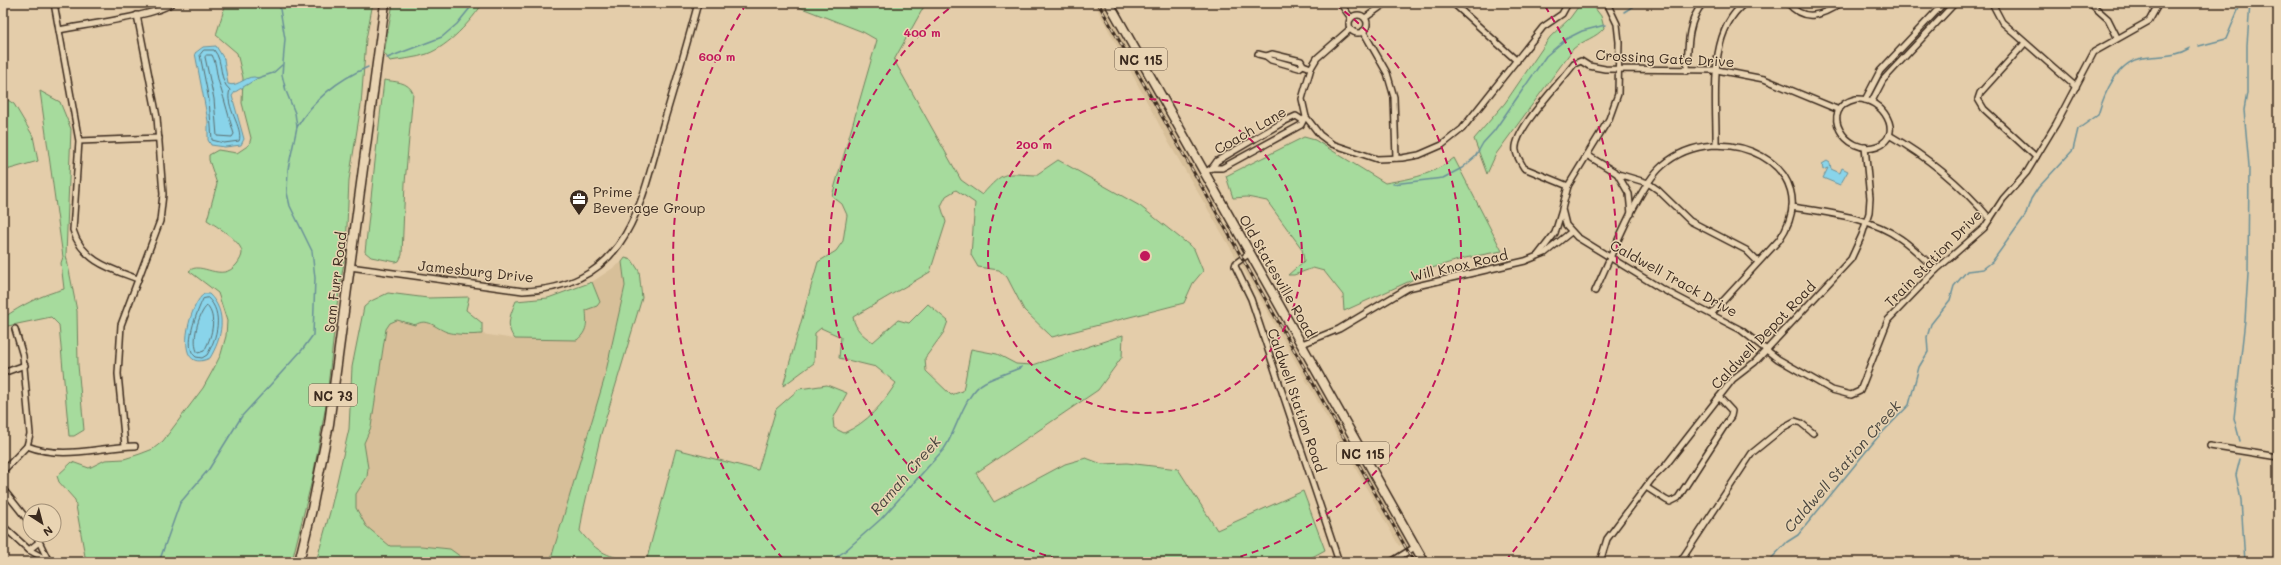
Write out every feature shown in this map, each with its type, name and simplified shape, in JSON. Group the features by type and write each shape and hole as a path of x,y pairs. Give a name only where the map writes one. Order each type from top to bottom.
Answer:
{"main road":[{"name":"Sam Furr Road","path":"299,562 312,509 329,424 385,3"},
{"name":"Old Statesville Road","path":"1109,3 1424,562"}],"street":[{"path":"54,3 79,141 73,230 75,238 90,257 102,266 138,279"},
{"path":"59,30 137,15 161,9 172,3"},
{"name":"Jamesburg Drive","path":"350,267 523,291 538,290 564,284 587,274 604,261 619,246 638,212 698,3"},
{"path":"1340,3 1351,18"},
{"path":"1365,18 1386,3"},
{"path":"1453,3 1517,62"},
{"path":"1350,29 1317,58 1311,68 1302,99 1304,118 1320,135 1332,144 1377,159 1396,158 1418,155 1442,145 1462,128 1544,27 1562,14 1568,3"},
{"path":"1571,232 1564,218 1562,209 1568,186 1610,119 1618,94 1619,70 1616,24 1607,3"},
{"path":"1687,71 1689,36 1703,3"},
{"path":"1716,144 1718,54 1726,26 1731,16 1745,3"},
{"path":"1788,3 1798,12 1816,16 1828,12 1841,3"},
{"path":"1865,100 1880,71 1944,3"},
{"path":"1872,101 1883,80 1955,3"},
{"path":"1992,3 2002,22 2025,44 2076,87"},
{"path":"2090,3 2108,19 2117,37"},
{"name":"Train Station Drive","path":"1854,394 1860,391 1888,320 1936,270 1974,237 1990,219 2036,157 2094,52 2117,37 2149,21 2159,3"},
{"path":"125,446 118,357 121,325 161,212 163,194 157,117 137,15"},
{"path":"1350,29 1349,23 1351,18 1357,15 1365,18"},
{"path":"1363,31 1367,24 1365,18"},
{"path":"1350,29 1355,32 1363,31"},
{"path":"1363,31 1387,73 1394,97 1396,158"},
{"path":"2025,44 1980,93 1978,99 1984,108 2036,157"},
{"path":"1258,54 1266,56 1272,54 1300,61 1303,65 1311,68"},
{"name":"Crossing Gate Drive","path":"1568,186 1524,168 1516,150 1519,137 1540,104 1574,64 1581,61 1596,68 1619,70 1717,70 1764,79 1839,110"},
{"path":"1851,101 1872,101 1887,117 1890,124 1889,135 1883,143 1865,147 1853,143 1841,132 1837,122 1839,110 1851,101"},
{"name":"Coach Lane","path":"1204,173 1212,168 1217,161 1296,116 1304,118 1301,125 1222,168 1212,168"},
{"path":"1889,135 1932,164 1990,219"},
{"path":"79,141 159,138"},
{"path":"1257,139 1262,146"},
{"path":"1595,291 1631,214 1648,183 1661,166 1675,155 1689,148 1716,144 1741,148 1765,157 1787,181 1792,207 1786,230 1712,313"},
{"name":"Caldwell Depot Road","path":"1600,562 1608,539 1646,487 1666,466 1733,379 1766,350 1851,259 1866,222 1870,198 1865,147"},
{"path":"1587,155 1618,174 1648,183 1658,190 1690,221 1746,250 1758,262"},
{"path":"1618,174 1629,194 1631,214"},
{"path":"1792,207 1866,222 1901,239 1936,270"},
{"name":"Will Knox Road","path":"1538,255 1554,236 1562,209"},
{"name":"Will Knox Road","path":"1302,344 1339,329 1408,288 1513,265 1545,253 1571,232"},
{"name":"Caldwell Track Drive","path":"1571,232 1660,288 1712,313 1749,335 1766,350 1832,390 1854,394"},
{"name":"Caldwell Station Road","path":"1250,253 1236,263 1235,266 1251,299 1339,562"},
{"path":"3,471 27,446 31,426 25,365 22,347 15,329"},
{"path":"3,373 25,365"},
{"path":"1646,487 1670,502 1678,498 1731,416 1732,412 1730,407 1719,397"},
{"path":"1680,562 1752,453 1784,427 1795,422 1801,423 1813,433"},
{"path":"27,446 43,452 61,454 135,446"},
{"path":"2210,446 2278,457"},
{"path":"3,489 22,513"},
{"path":"3,526 29,550 50,562"},
{"path":"29,550 38,543"},
{"path":"40,543 50,562"},
{"path":"1391,562 1415,547"}],"shaded area":[{"path":"1094,3 1102,3 1243,255 1237,259 1169,143"},
{"path":"1245,260 1406,542 1399,546 1240,263"},
{"path":"622,262 625,286 604,380 550,562 468,562 450,549 421,546 390,546 366,526 356,508 356,494 367,477 368,468 364,443 371,427 386,329 390,323 397,320 415,325 421,322 429,322 446,332 468,335 482,334 515,339 577,339 587,326 586,310 597,306 600,302 592,282"}],"green space":[{"path":"226,3 373,3 366,39 361,105 349,180 346,249 337,305 326,405 313,476 292,561 86,562 75,500 59,482 57,476 72,462 89,468 105,460 124,459 140,454 153,449 163,441 203,388 221,354 226,336 227,321 218,293 189,271 194,268 218,272 231,270 237,264 242,254 241,248 233,239 207,220 217,184 209,160 209,155 218,150 237,153 249,145 251,138 242,103 243,78 237,53 216,35"},
{"path":"393,3 483,3 459,32 435,50 427,54 390,61 384,53"},
{"path":"789,3 926,3 894,60 961,180 982,195 1001,177 1011,174 1036,175 1058,160 1140,206 1194,249 1203,271 1193,283 1184,303 1052,337 1024,310 1007,277 999,270 978,267 971,255 975,203 956,190 946,196 941,206 946,222 930,272 853,317 858,329 866,337 873,342 898,320 909,323 928,304 948,321 944,332 925,358 926,371 951,395 963,391 971,349 997,354 1016,364 1033,365 1123,335 1122,357 1098,390 976,473 994,502 1065,464 1086,458 1102,464 1127,463 1178,469 1217,530 1303,491 1325,550 1303,562 646,562 676,449 758,470 776,409 799,389 827,385 847,393 833,419 834,428 844,433 853,429 874,412 896,383 876,367 839,358 841,337 821,328 815,333 814,363 783,386 818,262 836,251 843,241 847,215 842,204 832,196 877,40 863,32"},
{"path":"1581,3 1591,3 1601,16 1604,28 1573,49 1496,154 1487,174 1474,139 1505,103 1550,37 1570,18"},
{"path":"384,80 405,84 413,93 405,183 402,255 399,261 396,262 371,257 365,252"},
{"path":"40,91 60,102 71,129 66,255 77,311 78,365 84,430 74,436 69,436 59,325 51,317 3,327 3,318 10,313 40,297 64,289 61,263 63,257"},
{"path":"3,97 14,104 33,136 38,161 3,171"},
{"path":"1304,137 1315,140 1385,183 1405,180 1429,173 1454,158 1502,251 1465,258 1432,268 1410,281 1344,311 1343,295 1324,271 1313,268 1294,275 1288,275 1304,261 1302,249 1267,201 1247,197 1233,198 1226,176"},
{"path":"625,258 632,260 639,271 642,298 601,434 580,531 592,545 604,553 610,556 635,562 550,562 604,380 625,286 622,262"},
{"path":"592,282 600,302 597,306 586,310 587,319 585,330 581,337 577,340 515,339 509,325 510,316 516,301 548,298"},
{"path":"388,293 428,298 469,297 466,310 482,323 482,334 451,333 424,322 415,325 397,320 390,323 386,329 371,427 364,443 368,468 367,477 356,494 356,508 366,526 390,546 421,546 450,549 468,562 316,562 330,512 349,429 352,367 364,307 371,301"}],"water":[{"path":"216,46 224,59 228,84 236,84 250,77 258,78 235,92 232,96 244,139 241,145 225,147 211,145 208,140 208,121 195,53 203,47"},
{"path":"1827,161 1830,163 1831,169 1840,173 1842,168 1848,171 1840,185 1823,178 1828,168 1823,170 1822,164"},
{"path":"204,294 209,294 215,301 221,317 221,325 218,342 210,358 198,361 191,357 187,349 187,337 193,311 198,301"}],"waterway":[{"path":"159,562 180,503 209,469 242,416 302,350 313,335 315,278 312,251 290,206 287,193 288,169 297,127 295,113 286,91 282,75 285,39 279,3"},
{"path":"387,58 442,37 457,24 474,3"},
{"path":"1624,12 1638,3"},
{"name":"Caldwell Station Creek","path":"2199,46 2226,39 2241,3"},
{"path":"2240,441 2234,418 2245,320 2248,274 2249,166 2244,110 2247,93 2247,45 2250,3"},
{"path":"1393,184 1443,178 1462,168 1475,157 1483,143 1494,131 1546,56 1566,39 1582,31 1605,25"},
{"name":"Caldwell Station Creek","path":"1768,562 1787,542 1798,535 1877,438 1909,405 1919,367 1928,352 1927,337 1931,324 1950,300 1954,286 1967,271 1983,269 1992,262 2025,216 2031,199 2038,188 2073,150 2078,129 2098,115 2108,89 2119,72 2133,61 2142,58 2172,55 2190,48"},
{"path":"258,78 273,73 282,65"},
{"path":"297,127 311,108 327,91 346,78 368,67"},
{"name":"Ramah Creek","path":"829,562 845,551 881,519 944,449 966,403 978,387 985,382 1022,367"},
{"path":"2240,459 2236,475 2241,500 2245,562"}],"railway":[{"path":"1098,3 1414,562"}],"place":[{"name":"Prime Beverage Group","path":"579,216"}]}
